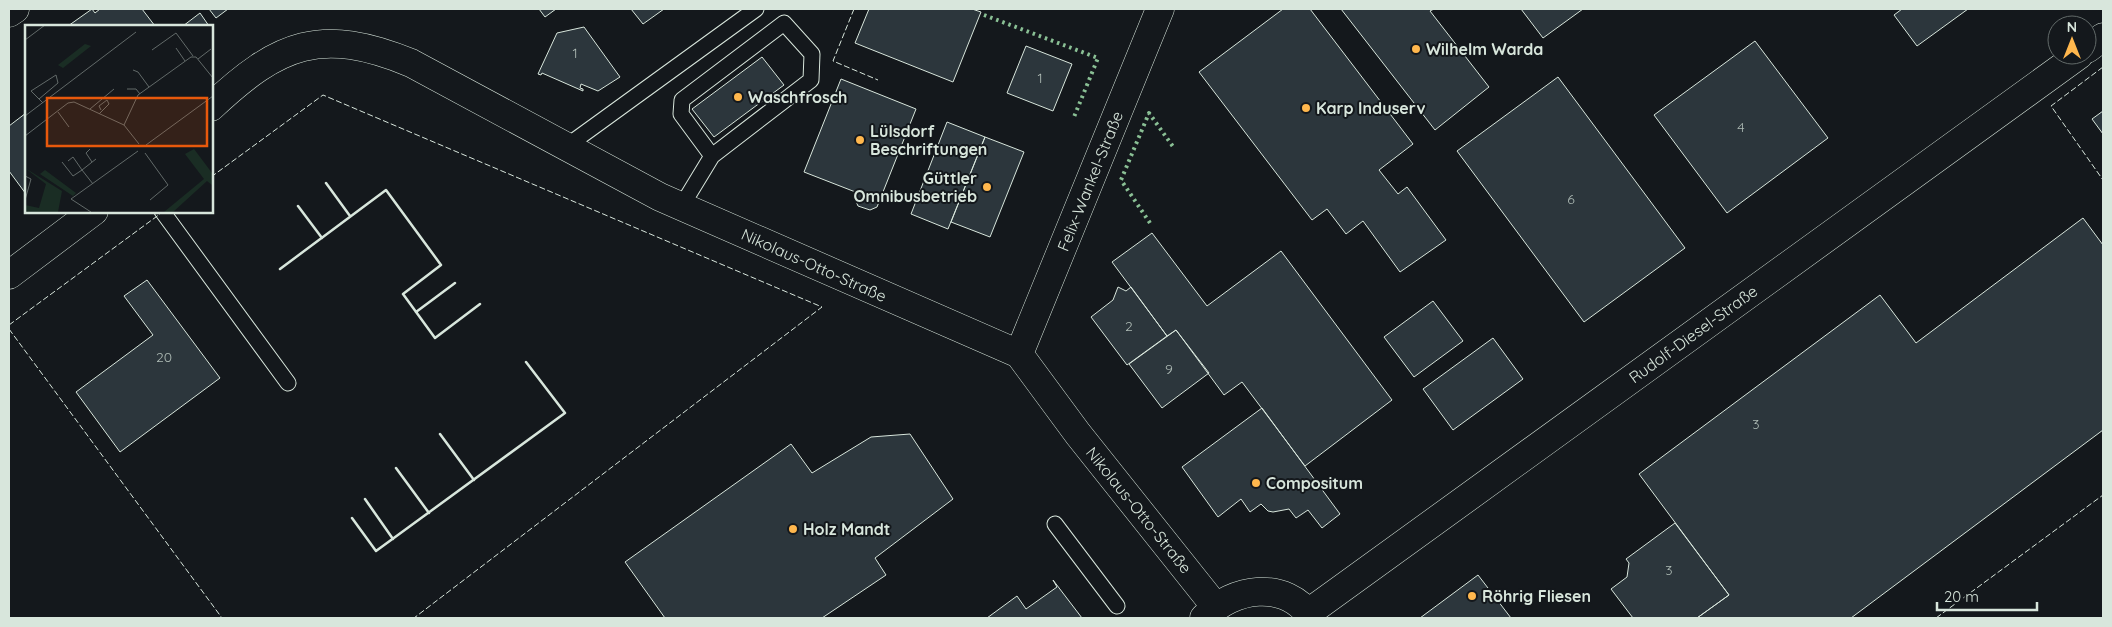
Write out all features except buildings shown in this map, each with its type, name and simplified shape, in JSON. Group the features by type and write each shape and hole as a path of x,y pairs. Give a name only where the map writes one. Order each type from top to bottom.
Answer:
{"street":[{"path":"9,14 15,9"},
{"name":"Felix-Wankel-Straße","path":"1019,354 1046,294 1160,9"},
{"name":"Nikolaus-Otto-Straße","path":"212,106 240,80 267,60 294,49 323,44 352,44 381,51 410,63 681,207 1019,354 1209,612"},
{"name":"Rudolf-Diesel-Straße","path":"1310,616 2065,65"},
{"path":"9,275 93,212"},
{"path":"1209,612 1233,596 1260,592 1274,593 1292,600 1310,616"}],"lane":[{"path":"567,146 756,9"},
{"path":"681,207 712,156 811,80 812,54 784,23 682,100 681,114 712,156"},
{"path":"163,212 288,383"},
{"path":"1055,524 1117,606"}],"hedge":[{"path":"984,15 1098,58 1074,117"},
{"path":"1150,223 1121,180 1149,113 1174,148"}],"fence":[{"path":"854,9 833,61 878,80"},
{"path":"2103,67 2051,106 2103,180"},
{"path":"212,176 323,95 822,307 414,618"},
{"path":"9,325 160,214"},
{"path":"9,329 222,618"},
{"path":"1936,618 2103,495"}],"wall":[{"path":"326,183 350,216"},
{"path":"280,269 386,190 441,265 403,294 435,338 480,304"},
{"path":"298,206 322,238"},
{"path":"416,312 455,283"},
{"path":"352,518 376,551 565,413 526,362"},
{"path":"440,434 474,480"},
{"path":"396,468 429,513"},
{"path":"365,499 393,539"}],"place":[{"name":"Wilhelm Warda","path":"1416,49"},
{"name":"Waschfrosch","path":"738,97"},
{"name":"Karp Induserv","path":"1306,108"},
{"name":"Lülsdorf Beschriftungen","path":"860,140"},
{"name":"Güttler Omnibusbetrieb","path":"987,187"},
{"name":"Compositum","path":"1256,483"},
{"name":"Holz Mandt","path":"793,529"},
{"name":"Röhrig Fliesen","path":"1472,596"}]}
